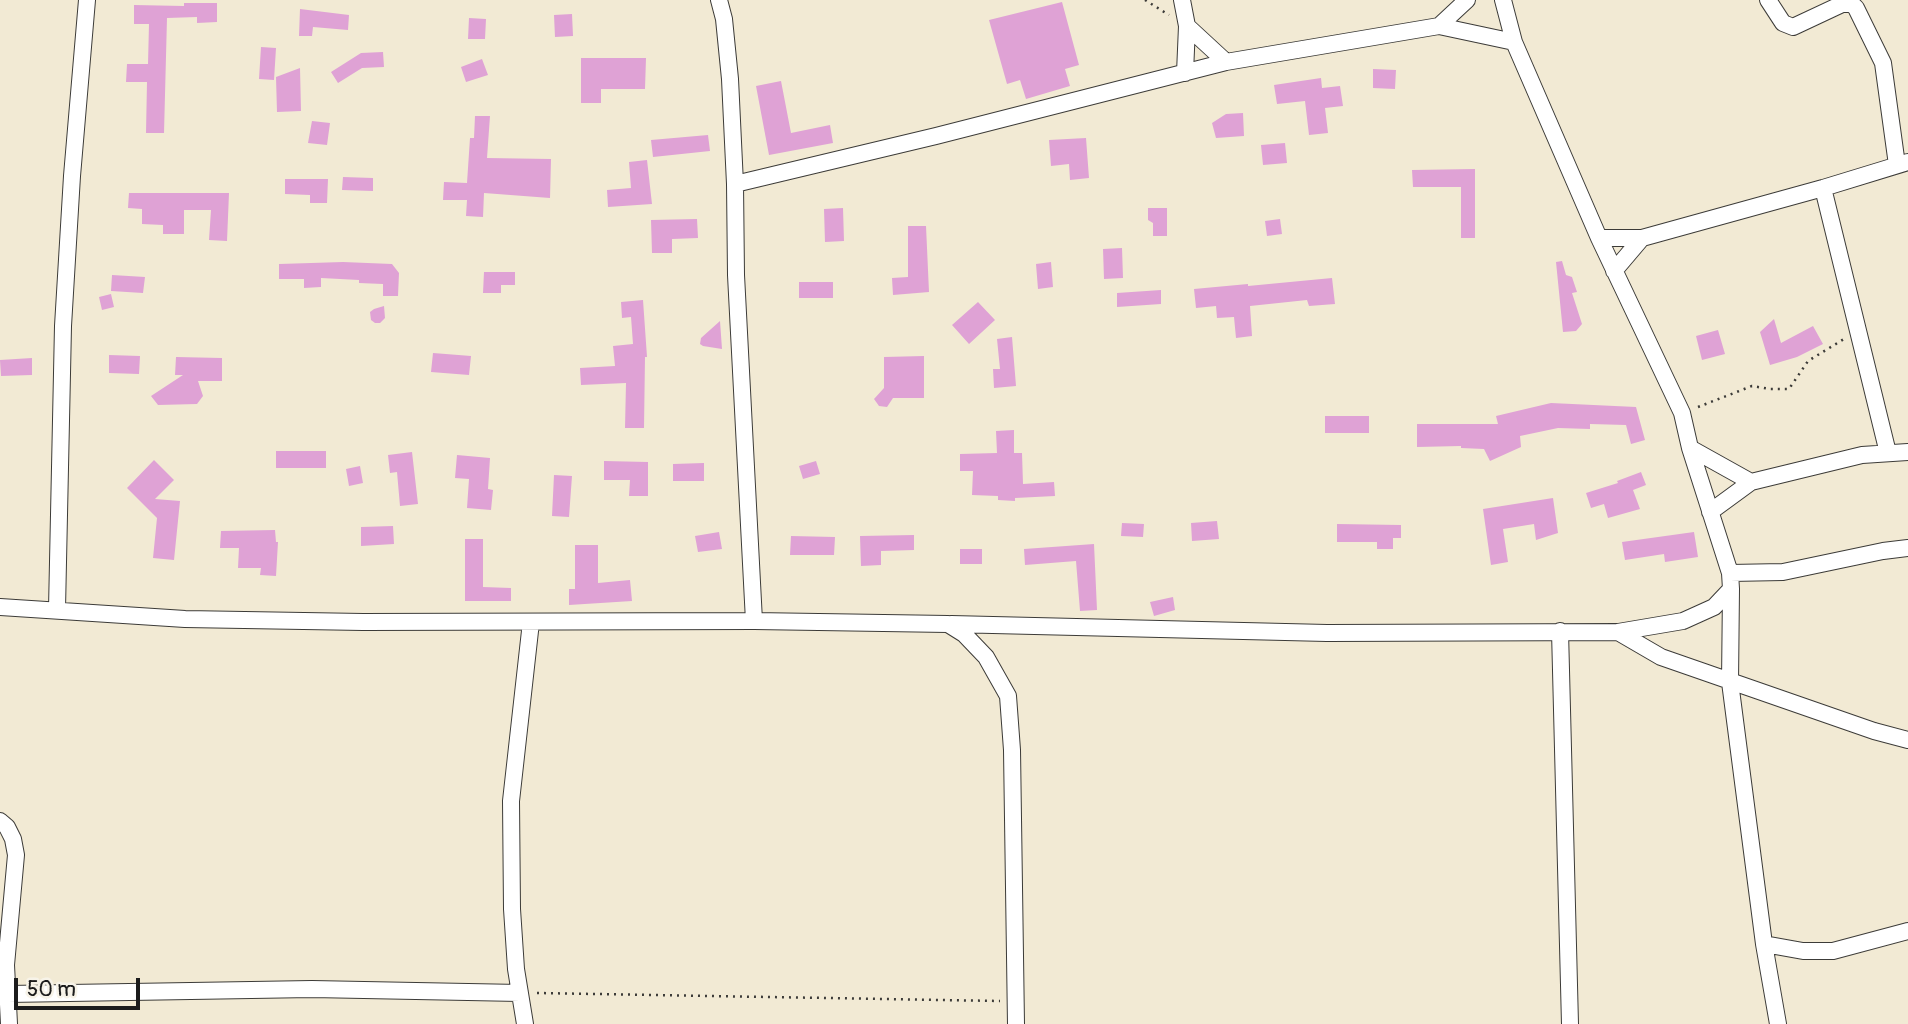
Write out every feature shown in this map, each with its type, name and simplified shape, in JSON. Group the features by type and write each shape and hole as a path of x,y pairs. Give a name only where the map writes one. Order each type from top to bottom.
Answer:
{"street":[{"path":"57,609 64,326 72,176 87,0"},
{"path":"719,0 724,19 730,79 736,275 754,621"},
{"path":"1182,0 1187,26 1185,73"},
{"path":"1439,26 1467,0"},
{"path":"1503,0 1514,42 1599,238 1682,413 1690,448 1718,532 1731,581 1730,681 1778,1024"},
{"path":"1599,238 1642,238 1823,188 1902,163 1883,63 1856,8 1852,4 1842,4 1793,27 1783,23 1768,0"},
{"path":"1187,26 1226,62"},
{"path":"735,184 1226,62 1439,26 1514,42"},
{"path":"1823,188 1888,453"},
{"path":"1614,271 1642,238"},
{"path":"1690,448 1751,482"},
{"path":"1710,512 1751,482 1862,455 1908,452"},
{"path":"0,607 186,619 754,621 1327,633 1618,632 1683,621 1713,607 1731,581 1908,548"},
{"path":"525,1024 516,969 512,909 511,801 531,622"},
{"path":"948,624 964,634 986,657 1008,696 1013,762 1016,1024"},
{"path":"1560,632 1570,1024"},
{"path":"1618,632 1661,657 1908,740"},
{"path":"0,821 7,827 13,839 16,855 6,965 9,1024"},
{"path":"1765,944 1803,951 1833,951 1908,931"},
{"path":"9,994 312,989 520,993"}],"path":[{"path":"1145,0 1187,26"},
{"path":"1682,413 1752,386 1789,389 1808,361 1859,330"},
{"path":"520,993 1016,1001"}],"building":[{"path":"1062,2 1079,65 1065,69 1070,86 1026,99 1020,80 1007,84 989,20"},
{"path":"184,3 217,3 217,22 197,23 197,17 167,18 164,133 146,133 147,82 126,82 127,64 148,64 149,24 134,24 134,5 184,6"},
{"path":"300,9 349,15 348,30 313,27 312,36 299,36"},
{"path":"572,14 573,36 555,37 554,15"},
{"path":"469,18 486,19 485,39 468,39"},
{"path":"261,47 276,48 274,80 259,79"},
{"path":"383,52 384,67 362,68 338,83 331,72 361,53"},
{"path":"581,58 646,58 645,89 601,89 601,103 581,103"},
{"path":"482,59 488,75 466,82 461,67"},
{"path":"300,68 301,111 277,112 276,77"},
{"path":"1373,69 1396,70 1395,89 1373,88"},
{"path":"1321,78 1322,88 1340,86 1343,106 1325,108 1328,133 1309,135 1305,101 1277,104 1274,85"},
{"path":"781,81 791,133 830,125 833,143 769,155 756,86"},
{"path":"1243,113 1244,136 1216,138 1212,123 1226,114"},
{"path":"475,116 490,116 487,158 551,159 550,198 484,193 483,217 466,216 467,200 443,200 444,182 467,183 470,138 474,138"},
{"path":"312,121 330,123 327,145 308,143"},
{"path":"708,135 710,151 653,157 651,140"},
{"path":"1086,138 1089,178 1070,180 1069,164 1051,166 1049,140"},
{"path":"1285,143 1287,163 1263,165 1261,145"},
{"path":"647,160 652,204 608,207 607,190 631,188 629,162"},
{"path":"1475,169 1475,238 1461,238 1461,187 1413,187 1412,170"},
{"path":"343,177 373,178 373,191 342,190"},
{"path":"285,179 328,179 327,203 310,203 310,195 285,194"},
{"path":"129,193 229,193 227,241 209,240 211,210 184,210 184,234 163,234 163,225 142,224 142,209 128,208"},
{"path":"843,208 844,241 825,242 824,209"},
{"path":"1148,208 1167,208 1167,236 1153,236 1153,223 1148,220"},
{"path":"697,219 698,238 672,239 672,253 652,253 651,220"},
{"path":"1280,219 1282,234 1267,236 1265,221"},
{"path":"908,226 926,226 929,292 893,295 892,278 908,277"},
{"path":"1122,248 1123,278 1104,279 1103,249"},
{"path":"1562,261 1566,275 1572,277 1577,292 1572,293 1582,324 1576,331 1563,332 1556,262"},
{"path":"1051,262 1053,287 1038,289 1036,264"},
{"path":"279,264 392,264 399,273 398,296 383,296 383,284 359,283 359,280 321,278 321,287 304,288 304,279 279,279"},
{"path":"484,272 515,272 515,285 501,285 501,293 483,293"},
{"path":"112,275 145,277 143,293 111,291"},
{"path":"1332,278 1335,304 1309,306 1307,300 1250,306 1252,336 1236,338 1234,317 1217,318 1216,306 1196,308 1194,289"},
{"path":"799,282 833,282 833,298 799,298"},
{"path":"1161,290 1161,304 1117,307 1117,293"},
{"path":"111,294 114,307 102,310 99,297"},
{"path":"643,300 647,357 644,428 625,428 626,383 581,385 580,368 615,366 613,346 633,344 631,317 622,318 621,302"},
{"path":"978,302 995,320 969,344 952,325"},
{"path":"384,306 385,318 380,323 375,323 371,320 370,312"},
{"path":"1774,319 1781,343 1813,326 1823,344 1797,357 1770,365 1760,332"},
{"path":"720,321 722,349 700,344 701,338"},
{"path":"1718,330 1725,354 1702,360 1696,336"},
{"path":"1012,337 1016,386 994,388 993,369 1000,369 997,339"},
{"path":"433,353 471,356 469,375 431,372"},
{"path":"109,355 140,356 139,374 109,373"},
{"path":"924,356 924,398 893,398 887,407 879,406 874,399 884,388 884,357"},
{"path":"176,357 222,358 222,381 198,381 203,396 197,404 158,405 151,396 183,375 175,375"},
{"path":"32,358 32,375 1,376 0,360"},
{"path":"1551,403 1636,407 1645,440 1631,444 1626,425 1590,424 1590,429 1558,428 1520,436 1521,447 1490,461 1484,449 1461,446 1417,447 1417,424 1498,424 1496,416"},
{"path":"1325,416 1369,416 1369,433 1325,433"},
{"path":"1014,430 1014,453 1022,453 1023,484 1054,482 1055,496 1015,498 1015,501 998,500 998,496 972,495 973,471 960,471 960,454 997,453 996,431"},
{"path":"276,451 326,451 326,468 276,468"},
{"path":"412,452 418,504 400,506 397,472 390,473 388,455"},
{"path":"457,455 490,458 488,489 493,490 491,510 467,508 469,479 455,478"},
{"path":"154,460 174,480 155,499 180,501 174,560 153,558 157,518 127,488"},
{"path":"604,461 648,462 648,496 629,496 630,480 604,480"},
{"path":"816,461 820,474 803,479 799,466"},
{"path":"704,463 704,481 673,481 673,464"},
{"path":"360,466 363,483 349,486 346,469"},
{"path":"1641,472 1646,485 1633,490 1640,509 1608,518 1604,504 1591,508 1586,493"},
{"path":"554,475 572,476 569,517 552,516"},
{"path":"1553,498 1558,533 1536,540 1534,524 1503,529 1508,562 1491,565 1483,509"},
{"path":"1217,521 1219,539 1192,541 1191,523"},
{"path":"1122,523 1144,524 1143,537 1121,536"},
{"path":"1337,524 1401,525 1401,538 1393,538 1393,549 1377,549 1377,542 1337,542"},
{"path":"393,526 394,544 361,546 361,527"},
{"path":"275,530 278,542 276,576 260,575 261,568 238,568 239,548 220,548 221,531"},
{"path":"719,532 722,549 698,552 695,536"},
{"path":"1694,532 1698,557 1665,562 1664,554 1625,560 1622,542"},
{"path":"914,535 914,550 881,551 881,565 861,566 860,536"},
{"path":"791,536 835,537 834,555 790,555"},
{"path":"465,539 483,539 483,587 511,588 511,601 465,601"},
{"path":"1094,544 1097,610 1080,611 1076,561 1025,565 1024,549"},
{"path":"575,545 598,545 598,583 630,580 632,601 569,605 569,589 575,589"},
{"path":"960,549 982,549 982,564 960,564"},
{"path":"1173,597 1175,610 1154,616 1150,602"}]}
